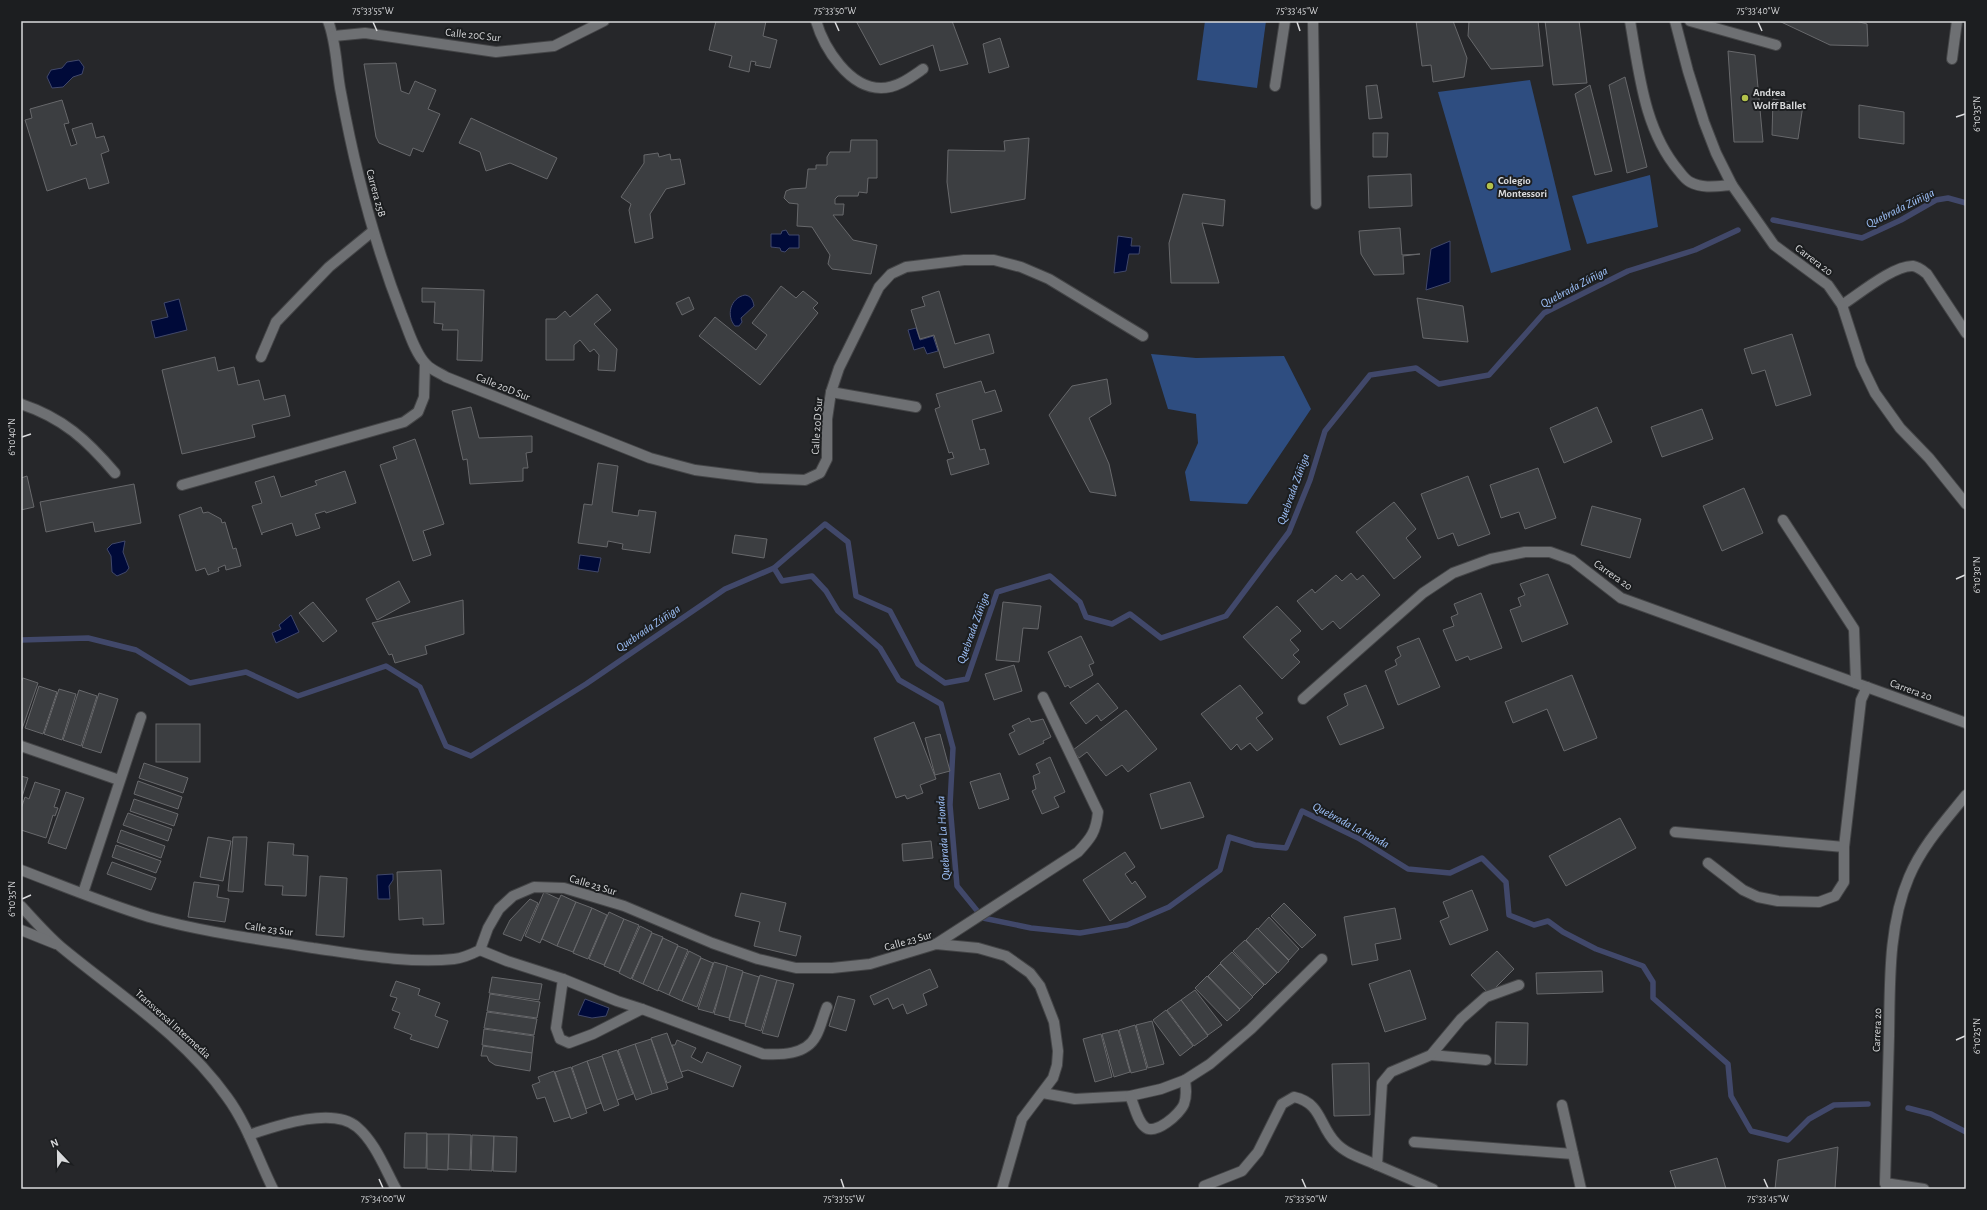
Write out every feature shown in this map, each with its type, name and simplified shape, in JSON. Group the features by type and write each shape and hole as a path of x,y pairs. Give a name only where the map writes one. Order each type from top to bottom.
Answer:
{"street":[{"name":"Carrera 25B","path":"328,21 334,36 337,74 350,143 374,231 389,280 412,341 425,364"},
{"name":"Calle 20C Sur","path":"334,36 365,33 496,52 554,46 604,21"},
{"path":"816,21 821,38 840,65 860,83 881,88 903,83 923,69"},
{"path":"1275,86 1285,21"},
{"path":"1313,21 1316,204"},
{"path":"1630,21 1647,106 1655,132 1672,162 1689,182 1706,187 1732,185"},
{"name":"Carrera 20","path":"1675,21 1704,122 1716,153 1732,185 1774,245 1828,285 1842,305 1861,364 1875,393 1900,428 1929,458 1966,504"},
{"path":"1690,21 1776,45"},
{"path":"1952,59 1957,21"},
{"path":"261,357 276,322 329,267 374,231"},
{"name":"Calle 20D Sur","path":"425,364 446,378 650,458 695,470 758,478 805,480 820,473 827,459 827,419 831,392 840,368 879,287 890,274 906,267 964,260 994,260 1021,266 1049,279 1143,336"},
{"path":"1842,305 1897,269 1912,266 1919,267 1927,274 1966,333"},
{"path":"182,485 404,422 418,412 424,397 425,364"},
{"path":"831,392 916,407"},
{"path":"21,404 59,420 80,435 115,474"},
{"path":"1783,520 1854,629 1856,683"},
{"name":"Carrera 20","path":"1303,699 1423,593 1453,573 1491,559 1531,552 1550,552 1572,560 1621,598 1966,723"},
{"path":"1708,863 1743,890 1758,897 1778,901 1819,902 1835,896 1844,882 1844,847 1861,700 1867,687"},
{"path":"936,944 1078,852 1089,840 1097,826 1098,812 1043,697"},
{"path":"83,893 141,717"},
{"path":"21,746 119,780"},
{"name":"Carrera 20","path":"1886,1186 1889,1007 1893,942 1901,904 1909,877 1922,851 1966,795"},
{"path":"1675,832 1844,847"},
{"name":"Calle 23 Sur","path":"21,870 148,916 193,928 241,937 362,955 430,960 455,959 480,950 488,928 499,909 513,896 534,887 564,888 624,906 712,943 758,959 796,968 832,968 870,964 936,944 978,948 1006,956 1030,973 1040,986 1054,1022 1058,1051 1057,1065 1053,1078 1022,1119 1002,1189"},
{"name":"Transversal Intermedia","path":"21,906 60,946 154,1020 197,1058 228,1098 249,1135 273,1189"},
{"path":"21,930 60,946"},
{"path":"480,950 507,961 563,979 617,1001 763,1054 782,1055 801,1050 816,1037 827,1007"},
{"path":"1043,1093 1075,1099 1130,1096 1161,1089 1185,1080 1210,1064 1251,1029 1322,959"},
{"path":"563,979 556,1028 560,1039 569,1043 594,1034 642,1009"},
{"path":"1431,1056 1461,1019 1486,997 1519,985"},
{"path":"1377,1165 1382,1082 1391,1072 1431,1056 1486,1060"},
{"path":"1130,1096 1144,1126 1149,1129 1158,1128 1176,1116 1184,1105 1186,1097 1185,1080"},
{"path":"1204,1186 1242,1171 1258,1152 1282,1104 1294,1097 1304,1100 1313,1106 1335,1142 1342,1148 1433,1189"},
{"path":"1562,1105 1581,1189"},
{"path":"249,1135 282,1124 320,1117 337,1118 356,1126 368,1139 396,1189"},
{"path":"1414,1142 1573,1154"},
{"path":"1886,1186 1924,1189"}],"shaded area":[{"path":"1205,21 1266,21 1257,88 1197,80"},
{"path":"79,60 84,67 82,74 73,77 63,87 52,88 47,77 51,70 62,68 67,62"},
{"path":"1530,80 1571,250 1491,273 1438,92"},
{"path":"1650,175 1658,227 1587,244 1572,196"},
{"path":"786,230 789,235 799,235 799,248 789,248 785,252 781,251 780,248 771,247 771,234 781,234 782,231"},
{"path":"1118,236 1132,238 1131,246 1140,246 1139,254 1129,254 1126,271 1114,273"},
{"path":"1450,241 1450,282 1426,290 1431,249"},
{"path":"745,295 749,296 754,306 741,318 742,322 739,326 735,326 732,322 730,313 731,308 736,300"},
{"path":"179,299 187,330 155,338 151,321 168,317 164,303"},
{"path":"916,328 920,340 933,336 938,351 927,354 924,347 914,350 908,330"},
{"path":"1151,354 1196,358 1284,356 1311,409 1247,504 1190,501 1185,472 1198,443 1196,414 1168,409"},
{"path":"125,541 123,552 129,568 126,572 117,576 112,572 111,556 107,549 112,544"},
{"path":"580,555 601,558 598,572 578,569"},
{"path":"291,615 299,632 276,643 272,633 281,629 279,625"},
{"path":"393,874 393,880 389,886 390,899 378,899 377,875"},
{"path":"585,999 609,1008 606,1016 592,1018 578,1015"}],"building":[{"path":"716,21 766,21 763,36 777,40 770,68 755,65 756,62 751,61 749,72 729,67 732,56 709,50"},
{"path":"856,21 952,21 968,64 940,71 933,45 880,65"},
{"path":"1416,21 1453,21 1467,58 1464,77 1433,82 1431,65 1422,66"},
{"path":"1469,21 1538,21 1543,66 1491,69 1468,36"},
{"path":"1545,21 1579,21 1587,83 1553,85"},
{"path":"1779,21 1856,21 1867,24 1868,46 1830,45"},
{"path":"1000,38 1009,67 989,73 983,44"},
{"name":"Andrea Wolff Ballet","path":"1728,51 1755,55 1763,142 1734,142"},
{"path":"396,63 401,91 409,94 415,81 436,90 428,109 440,114 423,152 413,148 410,156 379,143 376,137 364,64"},
{"path":"1625,77 1647,167 1627,173 1609,85"},
{"path":"1377,85 1382,118 1369,119 1366,86"},
{"path":"1590,85 1612,171 1595,175 1575,94"},
{"path":"1773,99 1803,105 1798,139 1772,135"},
{"path":"62,100 69,123 64,124 71,146 77,144 72,129 92,123 96,138 104,136 109,151 101,154 109,183 89,189 86,178 47,191 25,120 32,118 30,109"},
{"path":"1859,105 1904,112 1904,144 1859,138"},
{"path":"471,118 557,158 547,179 510,163 486,171 480,152 459,143"},
{"path":"1373,133 1388,133 1387,157 1373,157"},
{"path":"1029,138 1025,199 951,213 947,182 948,150 1005,151 1004,141"},
{"path":"851,140 877,140 877,178 868,178 867,193 859,192 858,196 838,196 835,199 835,204 844,204 843,215 833,215 853,240 877,245 871,274 832,269 828,264 830,255 812,227 797,226 798,204 789,203 784,198 786,191 791,189 806,188 808,169 816,169 816,165 827,165 827,157 830,152 850,152"},
{"path":"658,153 659,157 670,154 671,160 680,159 685,184 666,189 650,214 653,238 635,243 629,210 631,204 621,197 644,163 644,155"},
{"path":"1411,174 1412,206 1369,208 1368,176"},
{"path":"1183,194 1225,200 1223,226 1202,223 1219,283 1171,283 1169,243"},
{"path":"1400,228 1402,255 1420,254 1403,256 1404,274 1374,275 1361,254 1359,231"},
{"path":"781,286 796,298 803,291 818,303 813,308 818,313 760,385 699,336 715,317 756,350 767,335 752,323"},
{"path":"422,288 484,290 482,361 457,360 458,330 442,330 443,324 434,323 435,302 422,302"},
{"path":"939,291 955,344 989,334 994,353 944,368 934,335 920,339 911,310 925,306 922,297"},
{"path":"597,294 611,310 594,324 617,349 615,371 598,370 599,355 594,349 590,352 580,340 574,345 574,360 546,360 546,319 556,319 565,311 570,317"},
{"path":"689,297 694,309 682,315 676,303"},
{"path":"1417,298 1463,306 1468,342 1423,338"},
{"path":"1792,334 1811,395 1776,406 1765,370 1752,374 1744,349"},
{"path":"215,357 218,371 234,367 238,385 259,380 264,400 285,395 290,416 252,425 255,437 182,454 162,370"},
{"path":"1107,379 1111,404 1089,418 1109,464 1116,496 1090,492 1049,415 1072,386"},
{"path":"981,381 985,393 995,390 1002,411 972,420 980,450 985,449 989,464 951,475 947,460 954,458 952,452 949,453 935,409 940,407 936,394"},
{"path":"471,407 479,438 532,436 532,452 526,453 528,468 523,468 523,481 470,484 467,459 463,460 452,411"},
{"path":"1597,407 1612,442 1564,463 1550,428"},
{"path":"1702,409 1713,439 1662,457 1651,427"},
{"path":"415,439 444,524 423,531 431,555 413,561 380,465 397,459 393,447"},
{"path":"598,463 618,466 612,512 638,516 639,510 656,512 650,553 622,549 623,544 608,541 607,547 578,543 584,504 592,505"},
{"path":"1538,468 1556,518 1525,529 1519,512 1501,518 1490,485"},
{"path":"345,471 356,503 326,513 325,511 315,514 320,528 296,536 292,523 262,533 262,535 252,506 262,503 255,482 274,476 281,497 317,485 315,481"},
{"path":"27,476 34,507 21,510 21,478"},
{"path":"1468,476 1490,534 1458,546 1453,533 1438,539 1421,494"},
{"path":"134,484 141,523 95,532 93,522 46,532 40,502"},
{"path":"1744,488 1763,533 1722,551 1703,506"},
{"path":"1394,502 1416,529 1406,538 1421,557 1394,579 1356,532"},
{"path":"1592,506 1641,519 1630,558 1581,545"},
{"path":"201,507 203,513 208,512 221,519 222,523 225,522 233,549 236,548 241,566 226,570 225,565 218,568 219,571 208,575 205,568 196,571 179,515"},
{"path":"735,535 767,539 764,558 732,553"},
{"path":"1351,573 1357,580 1363,575 1380,595 1340,629 1333,621 1322,630 1297,601 1312,589 1315,593 1336,575 1342,581"},
{"path":"1548,574 1568,624 1522,642 1510,610 1521,606 1518,598 1525,595 1520,584"},
{"path":"399,581 410,602 377,620 366,599"},
{"path":"1481,593 1502,648 1470,660 1468,656 1456,661 1443,630 1454,626 1451,617 1458,614 1454,604"},
{"path":"463,600 464,634 425,646 427,654 395,663 392,654 389,655 372,623"},
{"path":"313,602 337,631 323,642 299,613"},
{"path":"1003,602 1041,606 1038,629 1023,628 1019,662 996,660"},
{"path":"1277,606 1301,631 1290,640 1299,650 1293,655 1300,662 1282,679 1243,637"},
{"path":"1081,636 1094,663 1089,665 1093,675 1070,688 1068,685 1065,687 1048,652"},
{"path":"1419,638 1440,687 1398,705 1385,671 1397,665 1395,660 1401,656 1397,647"},
{"path":"1014,665 1022,691 994,700 985,674"},
{"path":"1572,675 1597,738 1564,751 1547,709 1513,723 1505,702"},
{"path":"23,678 38,683 21,729 21,683"},
{"path":"1098,683 1118,708 1101,721 1097,715 1086,724 1070,703"},
{"path":"1240,685 1263,713 1256,718 1273,739 1257,751 1250,743 1241,750 1237,744 1231,750 1201,714"},
{"path":"1366,685 1384,728 1340,745 1327,717 1348,705 1344,694"},
{"path":"39,686 57,692 43,734 25,728"},
{"path":"59,689 76,694 62,740 44,734"},
{"path":"79,690 97,696 81,746 63,740"},
{"path":"99,693 118,699 101,753 82,747"},
{"path":"1126,710 1157,749 1128,772 1122,765 1106,776 1087,752 1079,758 1073,750"},
{"path":"1029,718 1031,722 1043,719 1051,737 1043,741 1044,743 1019,755 1009,734 1015,731 1012,726"},
{"path":"914,722 936,779 920,785 923,793 907,799 905,795 896,798 874,738"},
{"path":"156,724 200,724 200,762 156,762"},
{"path":"940,734 950,771 935,775 925,738"},
{"path":"1050,757 1065,792 1054,797 1059,807 1042,814 1032,791 1036,789 1033,776 1040,773 1036,764"},
{"path":"144,763 188,778 183,793 139,778"},
{"path":"1000,773 1009,799 979,809 970,782"},
{"path":"21,776 28,778 21,800"},
{"path":"138,781 182,797 178,809 134,794"},
{"path":"35,782 60,790 54,807 58,808 55,816 53,815 46,838 21,830 21,809 25,797 29,799"},
{"path":"1190,782 1204,817 1161,829 1150,794"},
{"path":"66,792 84,798 66,849 48,843"},
{"path":"134,799 178,814 174,826 130,811"},
{"path":"128,813 172,829 168,841 123,825"},
{"path":"1620,818 1636,848 1566,886 1549,856"},
{"path":"121,830 165,846 161,858 117,842"},
{"path":"208,837 231,841 223,881 200,877"},
{"path":"233,837 247,837 243,892 228,891"},
{"path":"931,841 933,858 903,861 902,844"},
{"path":"268,842 294,844 293,855 308,856 306,896 282,895 283,886 265,885"},
{"path":"116,845 161,861 156,873 112,857"},
{"path":"1125,852 1135,867 1125,874 1132,884 1135,881 1146,897 1110,921 1083,880"},
{"path":"112,862 156,878 151,890 107,874"},
{"path":"441,870 444,924 423,925 423,918 399,920 397,872"},
{"path":"320,876 347,878 344,937 316,935"},
{"path":"194,882 219,885 217,897 229,899 225,922 188,917"},
{"path":"1472,890 1488,930 1450,945 1440,921 1449,917 1443,902"},
{"path":"544,892 559,899 540,943 525,936"},
{"path":"741,893 786,903 779,931 801,936 796,956 754,946 760,922 735,916"},
{"path":"561,895 576,902 557,946 542,939"},
{"path":"530,899 538,903 521,941 503,934 510,920"},
{"path":"576,902 592,908 573,952 557,946"},
{"path":"1284,903 1316,935 1302,948 1271,916"},
{"path":"592,908 607,915 588,959 573,953"},
{"path":"1395,908 1401,939 1375,944 1378,960 1352,965 1344,917"},
{"path":"609,912 624,919 604,965 589,959"},
{"path":"1269,917 1299,949 1289,960 1258,929"},
{"path":"624,919 639,925 619,972 604,966"},
{"path":"640,926 652,932 631,979 619,973"},
{"path":"1257,928 1289,961 1278,973 1246,940"},
{"path":"652,933 663,937 643,984 632,979"},
{"path":"663,938 678,945 658,991 643,984"},
{"path":"1245,940 1277,973 1265,985 1233,951"},
{"path":"678,946 688,950 669,995 658,990"},
{"path":"689,951 701,957 682,1001 669,995"},
{"path":"1497,951 1514,969 1489,994 1471,975"},
{"path":"1232,952 1264,985 1252,997 1220,963"},
{"path":"701,958 713,963 697,1007 682,1001"},
{"path":"714,962 728,966 713,1013 698,1009"},
{"path":"1220,964 1253,997 1240,1009 1208,976"},
{"path":"727,966 743,971 729,1018 714,1014"},
{"path":"930,969 938,987 923,994 927,1005 907,1014 903,1004 893,1009 888,998 874,1005 870,996"},
{"path":"1410,970 1426,1019 1385,1032 1369,984"},
{"path":"1602,971 1603,992 1537,994 1536,973"},
{"path":"743,972 759,977 745,1024 729,1020"},
{"path":"760,975 777,980 761,1031 745,1026"},
{"path":"1207,976 1240,1010 1227,1021 1195,988"},
{"path":"492,977 542,984 539,1000 489,993"},
{"path":"777,980 794,984 778,1037 762,1033"},
{"path":"396,981 420,989 418,995 440,1003 435,1016 448,1021 438,1048 410,1039 412,1035 394,1028 400,1013 392,1010 397,998 390,996"},
{"path":"1195,990 1222,1025 1208,1035 1181,1000"},
{"path":"490,994 540,1002 537,1018 487,1011"},
{"path":"838,996 855,1000 846,1031 829,1026"},
{"path":"1181,1000 1208,1036 1194,1046 1167,1010"},
{"path":"1166,1010 1193,1046 1180,1056 1153,1020"},
{"path":"487,1012 537,1019 534,1035 484,1028"},
{"path":"1152,1021 1164,1064 1148,1068 1136,1025"},
{"path":"1496,1022 1528,1023 1527,1065 1495,1064"},
{"path":"1135,1025 1147,1069 1131,1073 1119,1030"},
{"path":"484,1029 534,1036 532,1053 482,1045"},
{"path":"1118,1030 1130,1072 1114,1077 1102,1034"},
{"path":"667,1033 683,1077 667,1083 651,1038"},
{"path":"1101,1034 1112,1077 1095,1082 1083,1039"},
{"path":"651,1039 668,1089 652,1094 635,1044"},
{"path":"677,1040 696,1048 691,1057 702,1063 707,1052 741,1066 733,1087 688,1070 681,1072 672,1045 675,1045"},
{"path":"635,1044 652,1094 636,1100 618,1050"},
{"path":"483,1046 532,1053 530,1071 495,1065 489,1061 487,1056 481,1056"},
{"path":"617,1050 633,1094 617,1100 602,1055"},
{"path":"602,1056 619,1105 604,1111 587,1061"},
{"path":"587,1061 601,1103 586,1109 572,1067"},
{"path":"1369,1063 1370,1115 1334,1116 1332,1064"},
{"path":"571,1067 587,1113 571,1119 555,1072"},
{"path":"554,1071 570,1117 554,1122 545,1097 537,1099 532,1085 540,1082 538,1077"},
{"path":"405,1133 427,1133 426,1168 404,1168"},
{"path":"427,1134 449,1134 448,1170 427,1169"},
{"path":"449,1134 471,1135 470,1170 448,1169"},
{"path":"472,1135 494,1136 492,1171 471,1170"},
{"path":"494,1136 517,1137 516,1172 493,1171"},
{"path":"1838,1147 1835,1189 1775,1189 1778,1160"},
{"path":"1717,1158 1726,1189 1676,1189 1670,1171"}],"waterway":[{"name":"Quebrada Zúñiga","path":"1773,220 1862,238 1901,220 1936,200 1948,198 1966,203"},
{"name":"Quebrada Zúñiga","path":"21,640 88,638 136,650 190,683 246,672 298,696 386,666 420,687 446,746 471,756 586,684 725,589 774,568 825,524 848,542 856,596 890,611 918,664 945,683 967,679 997,592 1050,576 1080,602 1086,617 1112,624 1130,614 1161,638 1226,616 1289,532 1310,480 1325,431 1370,375 1416,368 1439,384 1489,375 1544,313 1628,271 1695,250 1738,230"},
{"name":"Quebrada La Honda","path":"774,568 782,581 812,576 826,591 838,611 880,648 899,680 941,704 953,748 950,805 957,886 983,918 1031,928 1080,933 1127,925 1169,907 1220,870 1229,837 1255,845 1286,848 1302,811 1358,838 1408,869 1450,873 1482,858 1506,882 1509,915 1534,925 1548,921 1563,932 1596,949 1643,966 1653,982 1653,998 1728,1064 1731,1096 1751,1131 1788,1140 1809,1119 1834,1105 1868,1104"},
{"name":"Quebrada La Honda","path":"1908,1108 1931,1114 1966,1132"}],"place":[{"name":"Andrea Wolff Ballet","path":"1745,98"},
{"name":"Colegio Montessori","path":"1490,186"}]}
